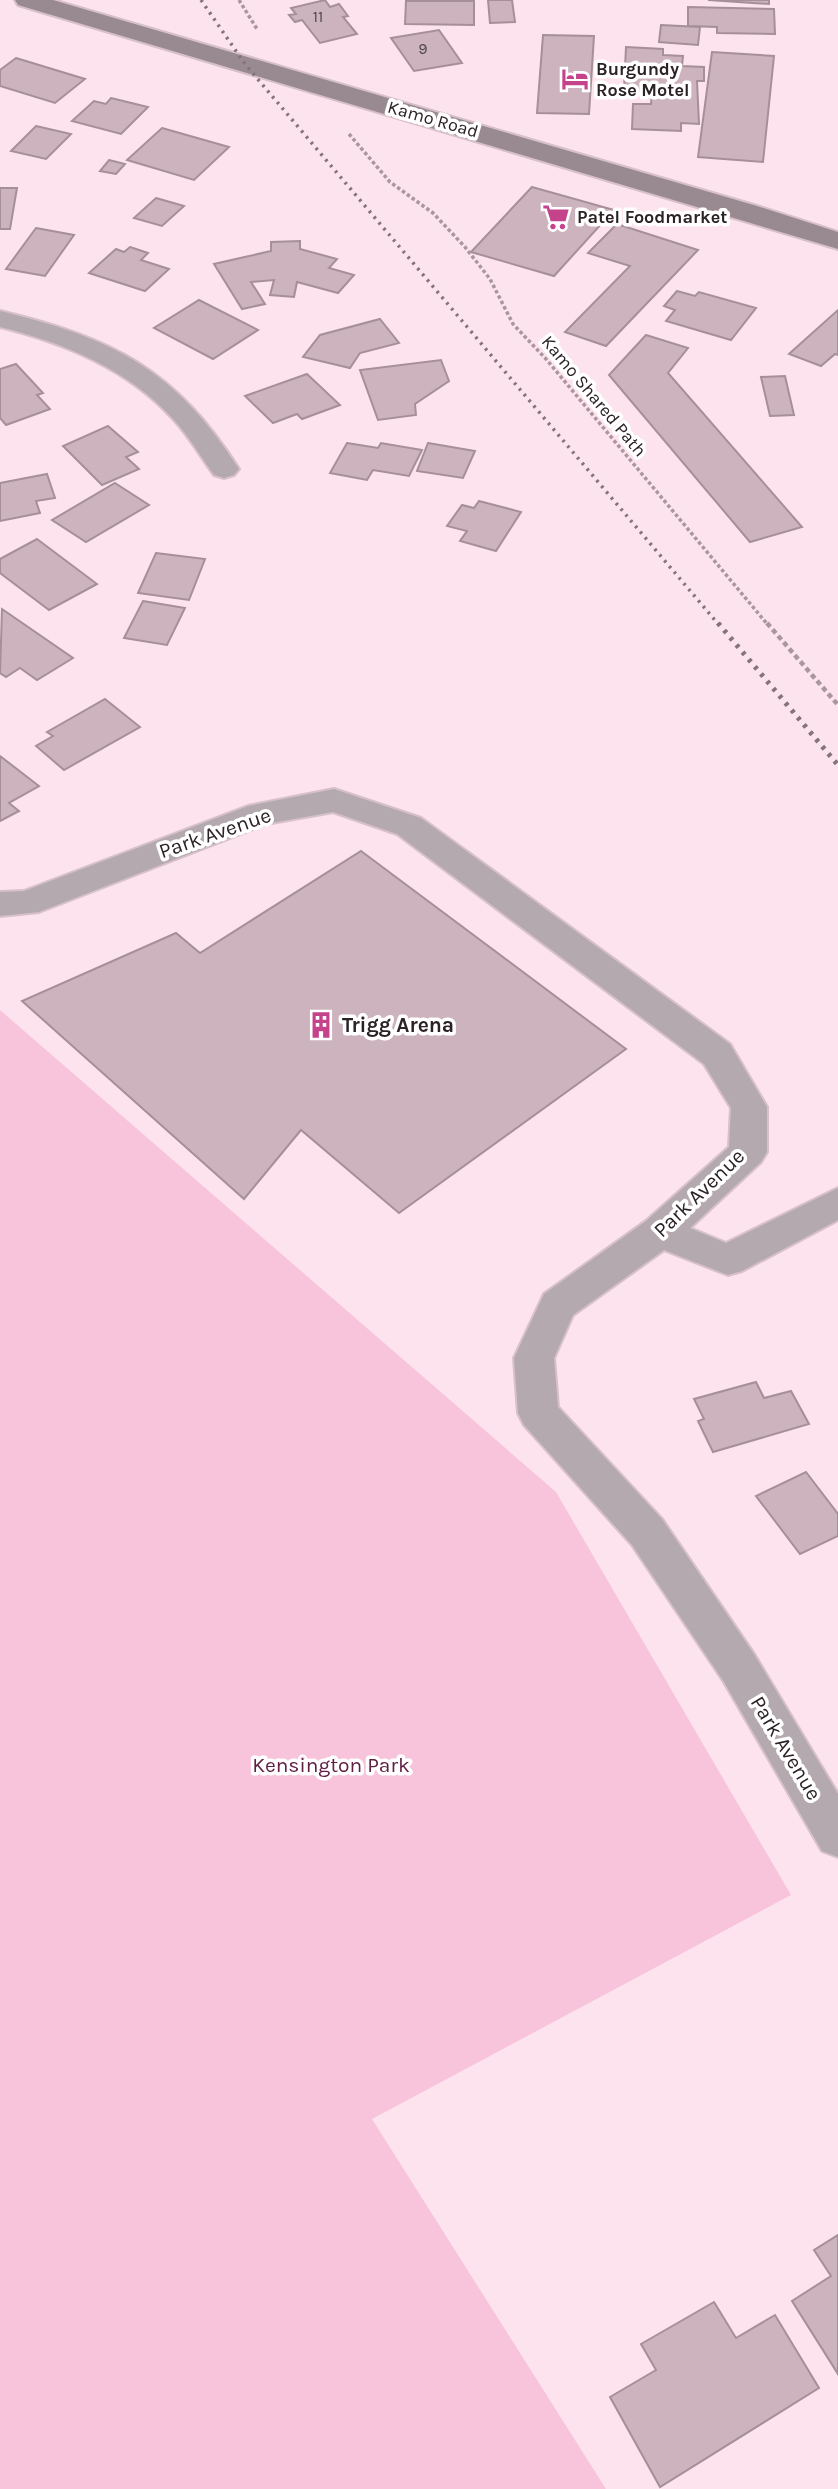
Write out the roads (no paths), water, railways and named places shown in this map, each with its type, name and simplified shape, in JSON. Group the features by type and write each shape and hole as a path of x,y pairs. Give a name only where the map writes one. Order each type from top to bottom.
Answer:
{"main road":[{"name":"Kamo Road","path":"27,0 838,241"}],"street":[{"path":"0,319 65,337 110,356 150,382 183,408 207,438 224,469"},
{"name":"Park Avenue","path":"0,904 27,903 272,812 334,800 408,826 525,909 717,1054 749,1107 748,1152 660,1232 558,1305 534,1358 538,1413 647,1532 739,1668 838,1836"},
{"path":"660,1232 728,1260 838,1203"}],"railway":[{"path":"201,0 245,64 719,625"},
{"path":"718,623 838,765"}],"place":[{"name":"Burgundy Rose Motel","path":"575,79"},
{"name":"Patel Foodmarket","path":"556,217"},
{"name":"Trigg Arena","path":"321,1025"}],"park label":[{"name":"Kensington Park","path":"331,1765"}]}
